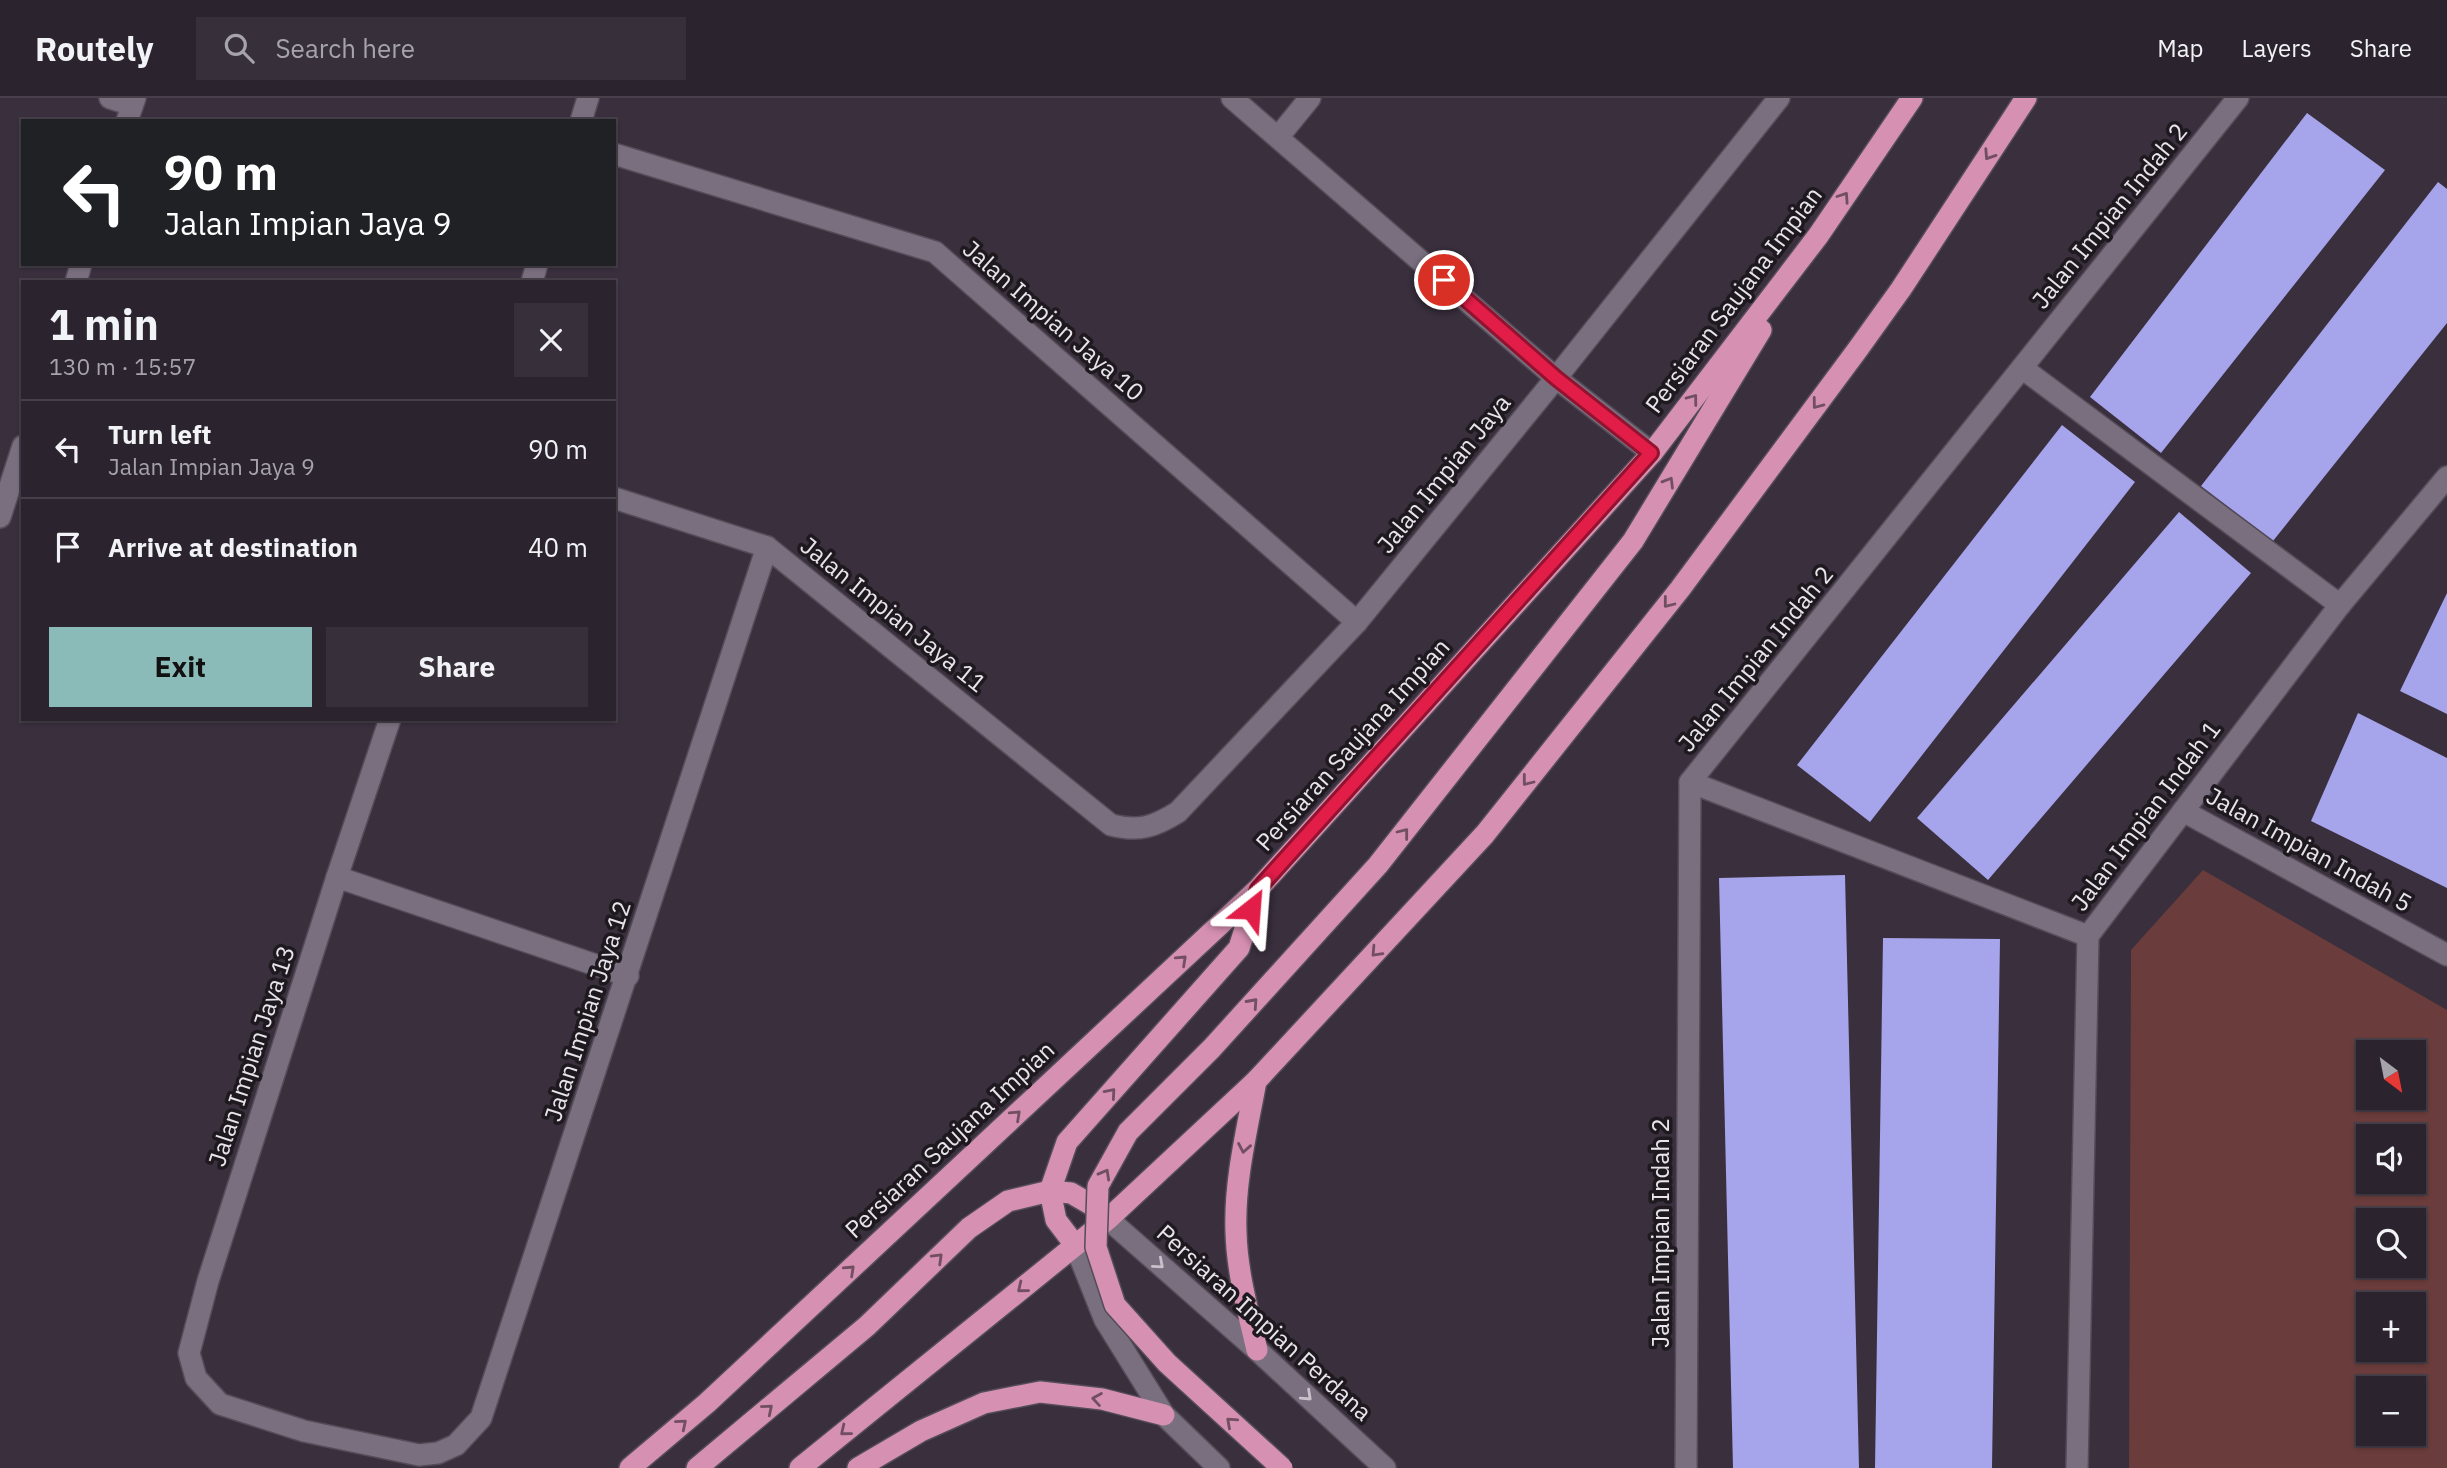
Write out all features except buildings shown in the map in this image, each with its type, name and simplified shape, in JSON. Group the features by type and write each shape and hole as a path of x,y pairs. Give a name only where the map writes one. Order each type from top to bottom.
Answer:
{"highway":[{"name":"Persiaran Saujana Impian","path":"630,1468 707,1403 1258,889 1651,453 1818,236 1912,98"},
{"path":"800,1468 1108,1219 1256,1081 1485,834 1680,589 1901,289 2026,98"},
{"path":"1282,1468 1167,1363 1115,1305 1096,1247 1098,1186 1128,1132 1212,1048 1378,865 1633,541 1818,236"},
{"path":"1075,1245 1056,1220 1051,1191 1067,1142 1238,948 1258,889"},
{"path":"1256,1081 1241,1162 1236,1231 1242,1286 1257,1349"},
{"path":"697,1468 867,1326 969,1228 1007,1201 1051,1191 1070,1193 1090,1204 1108,1219"},
{"path":"858,1468 921,1431 984,1403 1040,1392 1102,1399 1164,1415"}],"street":[{"path":"110,98 132,108"},
{"path":"581,119 588,98"},
{"path":"1232,98 1556,378 1651,453"},
{"path":"1279,136 1310,98"},
{"name":"Jalan Impian Jaya","path":"1111,825 1130,830 1147,827 1178,813 1357,622 1779,98"},
{"name":"Jalan Impian Indah 2","path":"1686,1468 1690,782 2238,98"},
{"name":"Jalan Impian Jaya 10","path":"616,155 934,252 1357,622"},
{"path":"2022,368 2340,605"},
{"path":"0,517 21,452"},
{"name":"Jalan Impian Indah 1","path":"2077,1468 2088,936 2340,605 2444,486"},
{"name":"Jalan Impian Jaya 11","path":"616,499 767,547 1111,825"},
{"name":"Jalan Impian Jaya 12","path":"418,1455 438,1452 456,1445 470,1433 481,1418 767,547"},
{"name":"Jalan Impian Jaya 13","path":"389,721 208,1281 189,1353 197,1378 220,1404 304,1432 418,1455"},
{"path":"1690,782 2088,936"},
{"name":"Jalan Impian Indah 5","path":"2183,811 2447,955"},
{"path":"337,877 628,976"},
{"name":"Persiaran Impian Perdana","path":"1108,1219 1257,1349 1385,1468"},
{"path":"1075,1245 1105,1320 1164,1415 1219,1468"}],"shaded area":[{"path":"2203,870 2447,1010 2447,1468 2129,1468 2131,950"}],"route":[{"path":"1251,909 1258,889 1651,453 1556,378 1444,280"}]}
